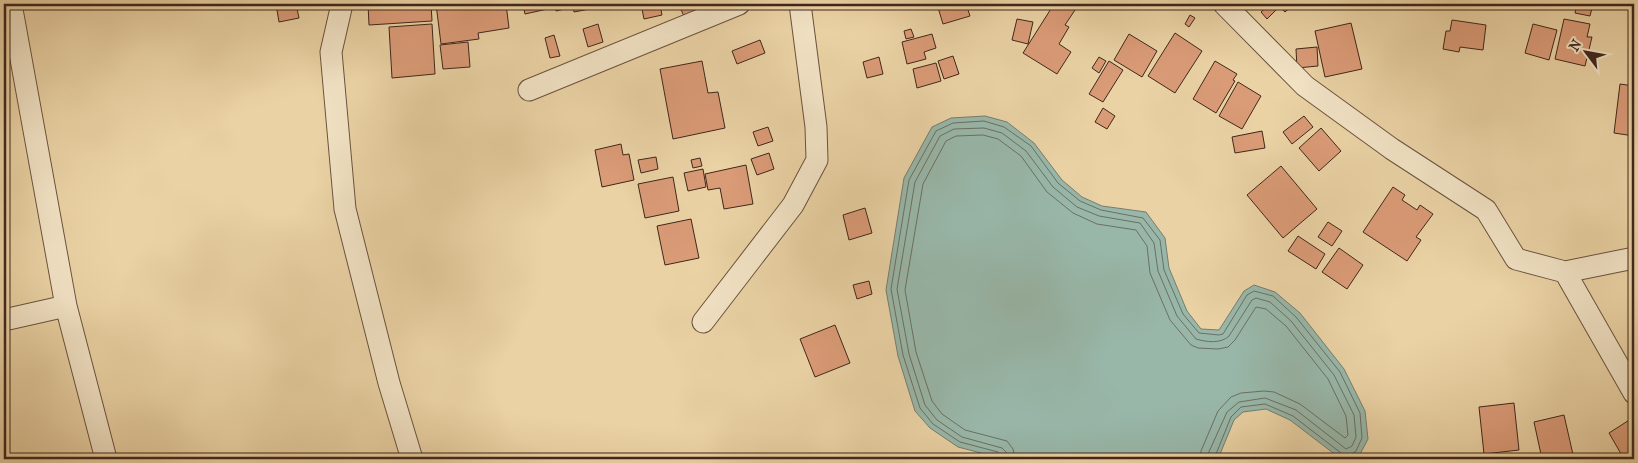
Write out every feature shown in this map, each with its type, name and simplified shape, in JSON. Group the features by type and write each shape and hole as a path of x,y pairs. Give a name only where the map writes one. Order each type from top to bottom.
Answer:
{"street":[{"path":"11,4 66,306 106,459"},
{"path":"342,4 331,52 346,209 387,375 412,459"},
{"path":"529,90 739,4"},
{"path":"703,322 793,205 817,160 816,127 800,4"},
{"path":"1224,4 1305,86 1392,149 1486,210 1516,258 1565,272 1634,258"},
{"path":"1565,272 1634,393"},
{"path":"4,320 66,306"}],"water":[{"path":"985,116 1007,122 1034,143 1062,180 1082,197 1102,206 1146,212 1165,238 1169,268 1187,311 1201,329 1219,330 1244,291 1254,285 1275,292 1300,313 1344,369 1365,411 1368,439 1359,456 1341,459 1290,420 1266,409 1243,412 1234,420 1218,459 1004,459 958,447 930,428 915,411 898,356 886,290 904,178 932,127 951,118"}],"building":[{"path":"276,4 296,4 299,18 279,22"},
{"path":"368,4 431,4 432,21 369,25"},
{"path":"436,4 506,4 509,28 478,33 479,39 441,44"},
{"path":"523,4 551,4 552,8 525,14"},
{"path":"555,4 599,4 600,7 574,12 573,7 556,11"},
{"path":"641,4 660,4 662,15 644,19"},
{"path":"715,4 687,23 679,5"},
{"path":"937,4 966,4 970,16 943,24"},
{"path":"1054,4 1079,4 1065,25 1069,27 1059,44 1071,52 1057,74 1023,53"},
{"path":"1270,4 1277,9 1267,19 1261,12"},
{"path":"1277,4 1294,4 1285,12"},
{"path":"1577,4 1593,4 1590,16 1575,13"},
{"path":"1190,15 1195,18 1189,27 1185,24"},
{"path":"1017,19 1033,22 1028,44 1012,40"},
{"path":"1564,19 1590,24 1587,37 1592,37 1585,66 1555,59"},
{"path":"1452,20 1486,25 1483,50 1460,47 1459,52 1443,49 1446,31 1450,31"},
{"path":"1351,23 1362,69 1325,77 1315,31"},
{"path":"432,24 435,74 392,78 389,27"},
{"path":"598,24 603,42 588,47 583,29"},
{"path":"1533,24 1557,30 1549,60 1525,53"},
{"path":"911,29 914,37 906,39 904,31"},
{"path":"1175,33 1202,51 1175,93 1148,76"},
{"path":"932,34 936,48 924,52 926,59 907,64 902,42"},
{"path":"1129,34 1157,51 1142,77 1114,60"},
{"path":"554,35 560,56 550,58 545,38"},
{"path":"760,40 765,53 737,64 732,51"},
{"path":"468,42 470,67 443,69 440,45"},
{"path":"1317,47 1318,66 1297,68 1296,49"},
{"path":"953,56 959,74 944,79 938,61"},
{"path":"879,57 883,74 867,78 863,62"},
{"path":"1099,57 1106,61 1099,73 1092,68"},
{"path":"702,61 708,93 718,92 725,128 673,139 660,69"},
{"path":"1109,61 1123,70 1103,102 1089,94"},
{"path":"1215,61 1237,74 1233,80 1235,81 1216,113 1193,99"},
{"path":"936,63 941,81 917,88 913,69"},
{"path":"1238,82 1261,96 1242,129 1219,116"},
{"path":"1620,84 1634,86 1634,136 1614,133"},
{"path":"1103,108 1115,116 1107,129 1095,122"},
{"path":"1304,116 1313,127 1292,144 1283,132"},
{"path":"768,127 773,141 758,146 753,132"},
{"path":"1321,128 1341,151 1319,171 1299,148"},
{"path":"1262,131 1265,148 1235,153 1232,137"},
{"path":"621,144 623,155 629,154 634,180 602,187 595,150"},
{"path":"769,153 774,169 757,175 751,159"},
{"path":"656,157 658,169 641,173 638,160"},
{"path":"700,158 702,166 693,168 691,160"},
{"path":"746,165 753,204 724,209 720,188 708,190 705,174"},
{"path":"1281,166 1317,209 1283,238 1247,195"},
{"path":"703,169 706,187 688,191 684,173"},
{"path":"673,177 679,211 645,218 638,184"},
{"path":"1393,187 1405,195 1402,200 1417,210 1420,205 1433,214 1416,237 1421,240 1407,261 1363,232"},
{"path":"865,208 872,233 849,240 843,215"},
{"path":"691,219 699,258 665,265 657,226"},
{"path":"1328,222 1342,231 1332,246 1318,237"},
{"path":"1298,236 1325,254 1316,269 1288,251"},
{"path":"1339,248 1363,265 1347,289 1322,272"},
{"path":"869,281 872,294 857,299 853,285"},
{"path":"835,325 850,363 815,377 800,339"},
{"path":"1514,403 1519,450 1484,454 1479,407"},
{"path":"1564,415 1574,459 1542,459 1534,422"},
{"path":"1634,417 1634,459 1624,459 1609,433"}]}
